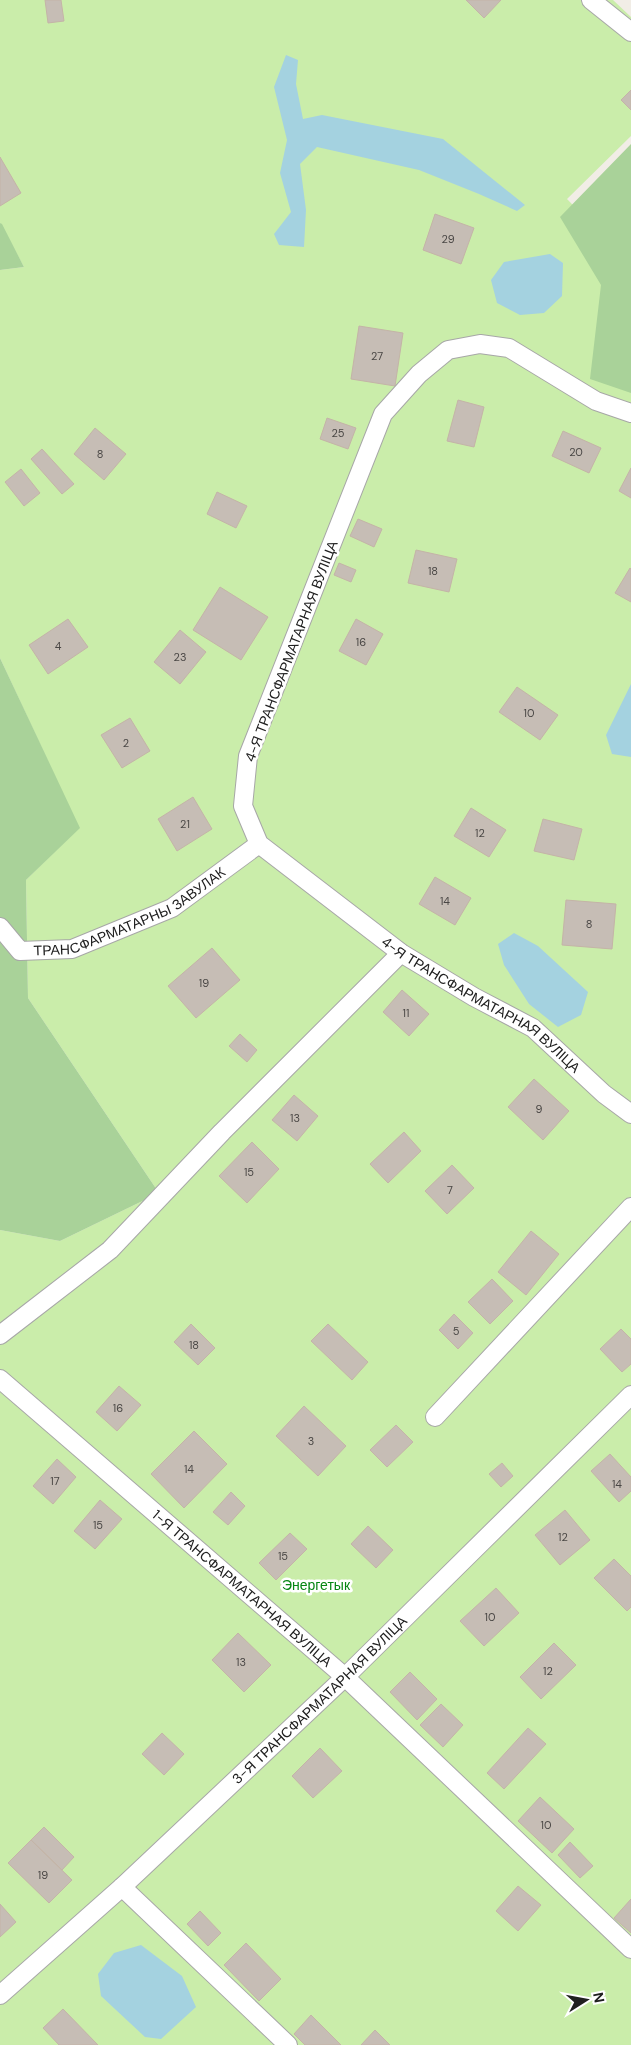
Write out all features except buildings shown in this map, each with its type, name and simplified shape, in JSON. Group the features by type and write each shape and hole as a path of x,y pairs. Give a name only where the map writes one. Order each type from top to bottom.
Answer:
{"lane":[{"path":"591,0 631,32"},
{"name":"4-Я ТРАНСФАРМАТАРНАЯ ВУЛІЦА","path":"631,413 596,401 509,348 480,344 448,350 420,374 383,414 248,756 243,806 258,844 400,952 474,997 533,1028 604,1094 631,1114"},
{"name":"ТРАНСФАРМАТАРНЫ ЗАВУЛАК","path":"0,927 20,951 72,949 172,908 258,844"},
{"path":"0,1335 110,1250 222,1132 400,952"},
{"path":"435,1416 631,1207"},
{"name":"1-Я ТРАНСФАРМАТАРНАЯ ВУЛІЦА","path":"0,1379 345,1676 631,1949"},
{"name":"3-Я ТРАНСФАРМАТАРНАЯ ВУЛІЦА","path":"0,1995 122,1886 345,1676 631,1395"},
{"path":"122,1886 288,2045"}],"green space":[{"name":"Энергетык","path":"0,0 613,0 631,17 631,136 567,199 631,265 631,2045 0,2045 0,1230 60,1241 159,1193 28,998 26,880 79,828 0,658 0,270 24,267 0,223"},
{"path":"631,144 631,393 590,379 601,285 560,217"},
{"path":"0,223 2,224 24,267 0,270"},
{"path":"0,658 80,828 26,880 28,998 159,1193 60,1241 0,1230"}],"water":[{"path":"286,55 298,60 296,84 303,119 322,115 443,139 525,205 517,211 419,170 317,147 300,164 306,210 304,247 279,245 274,234 291,212 280,173 287,140 274,87"},
{"path":"550,254 563,263 562,296 544,313 520,315 497,303 491,280 504,262"},
{"path":"631,684 631,757 612,754 606,735"},
{"path":"514,933 538,946 588,992 581,1015 558,1027 529,1004 504,965 498,944"},
{"path":"141,1945 182,1976 196,2007 161,2039 145,2037 101,1996 98,1974 114,1953"}]}
